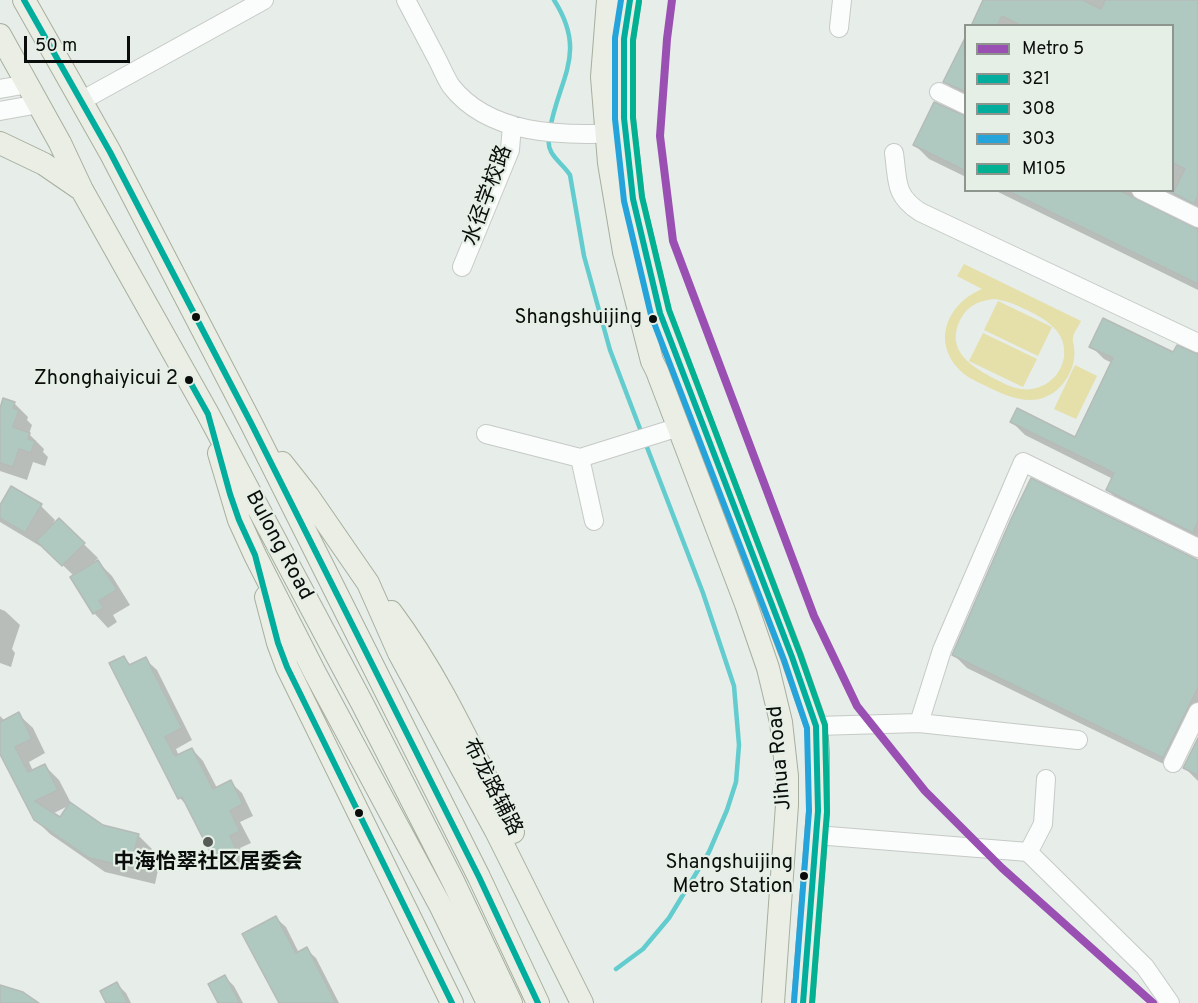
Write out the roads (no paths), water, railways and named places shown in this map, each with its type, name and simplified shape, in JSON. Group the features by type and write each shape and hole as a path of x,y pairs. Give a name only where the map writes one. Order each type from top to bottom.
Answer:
{"main road":[{"name":"Bulong Road","path":"24,0 110,152 251,423 502,924 538,1003"},
{"name":"Jihua Road","path":"608,0 602,77 660,313 792,657 816,726 819,784 803,1003"},
{"name":"Jihua Road","path":"630,0 624,39 616,133 609,163 624,252 652,361 757,635 773,686 781,722 787,776 787,805 773,1003"},
{"name":"Bulong Road","path":"0,35 60,143 82,190 208,414 362,703 480,935 511,1003"},
{"path":"0,143 44,164 82,190"},
{"path":"208,414 230,494 255,555 315,673 440,905 488,1003"},
{"path":"251,423 308,496 368,584 399,653 496,831 582,1003"},
{"path":"255,555 278,643 287,667 452,1003"},
{"name":"布龙路辅路","path":"368,584 415,644 433,676 596,1003"}],"street":[{"path":"81,101 264,0"},
{"path":"406,0 451,85 468,103 486,116 517,126 582,135 616,133"},
{"path":"839,28 842,0"},
{"path":"0,89 34,94"},
{"path":"939,92 964,104"},
{"path":"0,111 34,94"},
{"name":"水径学校路","path":"462,267 510,150 517,126"},
{"path":"894,153 900,193 908,205 1198,343"},
{"path":"1145,192 1198,218"},
{"path":"486,434 580,458 679,427"},
{"path":"580,458 594,521"},
{"path":"919,723 942,651 1023,462 1198,548"},
{"path":"1173,763 1198,712"},
{"path":"816,726 919,723 1078,740"},
{"path":"1028,853 1043,824 1046,779"},
{"path":"816,835 1028,853 1145,967 1170,1003"}],"waterway":[{"path":"550,129 570,51 569,35 564,19 554,0"},
{"path":"549,138 552,154 570,175 584,256 610,350 642,434"},
{"path":"616,969 643,949 669,918 709,852 736,782 739,745 734,686 703,593 645,442"}],"metro line":[{"name":"5","path":"672,0 660,136 673,241 814,616 857,706 925,791 1002,868 1153,1003"}],"place":[{"name":"Shangshuijing","path":"653,319"},
{"name":"Zhonghaiyicui 2","path":"189,380"},
{"name":"中海怡翠社区居委会","path":"208,842"},
{"name":"Shangshuijing Metro Station","path":"804,876"}]}
